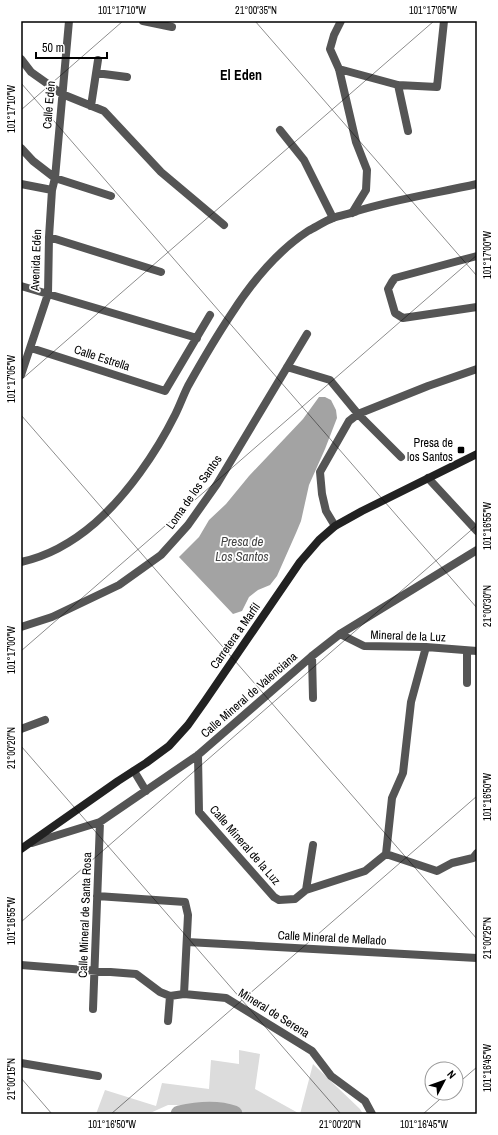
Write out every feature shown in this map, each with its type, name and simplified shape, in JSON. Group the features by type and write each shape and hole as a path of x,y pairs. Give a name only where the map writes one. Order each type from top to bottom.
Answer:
{"main road":[{"name":"Carretera a Marfil","path":"21,849 169,746 188,725 300,562 319,540 335,526 362,510 477,454"}],"street":[{"name":"Calle Edén","path":"52,190 55,178 69,21"},
{"path":"143,21 172,27"},
{"path":"341,21 334,35 330,49 339,69 356,142 367,170 366,190 352,213"},
{"path":"339,69 398,85 437,87 444,21"},
{"path":"21,59 30,72 62,94 104,111 161,172 224,225"},
{"path":"92,106 98,60"},
{"path":"96,73 127,77"},
{"path":"398,85 408,131"},
{"path":"280,130 304,160 333,218"},
{"path":"21,148 33,161 55,178 111,196"},
{"path":"21,184 52,190"},
{"path":"21,562 34,560 62,547 87,530 107,512 126,491 152,454 213,342 244,294 276,257 307,232 333,218 379,205 477,184"},
{"name":"Avenida Edén","path":"21,375 48,294 52,190"},
{"path":"49,237 161,272"},
{"path":"477,256 395,278 388,289 395,313 403,318 477,307"},
{"path":"21,286 196,338 210,315"},
{"name":"Loma de los Santos","path":"21,626 52,617 119,585 161,555 188,525 217,484 307,334"},
{"name":"Calle Estrella","path":"31,348 166,391 196,338"},
{"path":"287,367 330,380 358,414 401,457"},
{"path":"335,526 326,511 322,494 320,472 349,421 358,414 428,386 477,369"},
{"path":"428,478 477,531"},
{"name":"Calle Mineral de Valenciana","path":"31,843 100,822 198,755 312,656 340,634 477,550"},
{"name":"Mineral de la Luz","path":"340,634 364,646 426,647 477,651"},
{"path":"426,647 410,702 403,773 392,798 386,854 437,871 452,863 473,858 477,853"},
{"path":"467,651 467,683"},
{"path":"312,656 313,698"},
{"path":"21,729 45,720"},
{"name":"Calle Mineral de la Luz","path":"198,755 199,812 274,897 279,900 295,899 306,890 365,871 386,854"},
{"path":"134,771 146,791"},
{"name":"Calle Mineral de Santa Rosa","path":"93,1009 100,822"},
{"path":"306,890 313,845"},
{"path":"97,896 185,902 188,915 184,994"},
{"name":"Calle Mineral de Mellado","path":"186,942 477,958"},
{"path":"21,965 136,974 160,992 170,996 168,1021"},
{"name":"Mineral de Serena","path":"170,996 184,994 226,998 312,1051 331,1076 365,1101 372,1114"},
{"path":"21,1063 98,1076"}],"shaded area":[{"path":"239,1050 260,1054 255,1089 300,1114 248,1114 237,1110 195,1105 168,1105 148,1114 96,1114 105,1090 156,1106 162,1083 209,1089 211,1060 239,1064"},
{"path":"313,1064 360,1109 363,1114 300,1114"}],"water":[{"name":"Presa de Los Santos","path":"319,397 325,397 331,400 336,410 337,418 309,485 301,521 277,576 270,585 258,590 249,597 242,611 233,614 179,557 199,537 209,520 226,504 249,476 303,419"}],"waterway":[{"path":"179,1114 207,1110 234,1114"}],"place":[{"name":"Presa de los Santos","path":"461,450"}],"district":[{"name":"El Eden","path":"241,75"}]}
